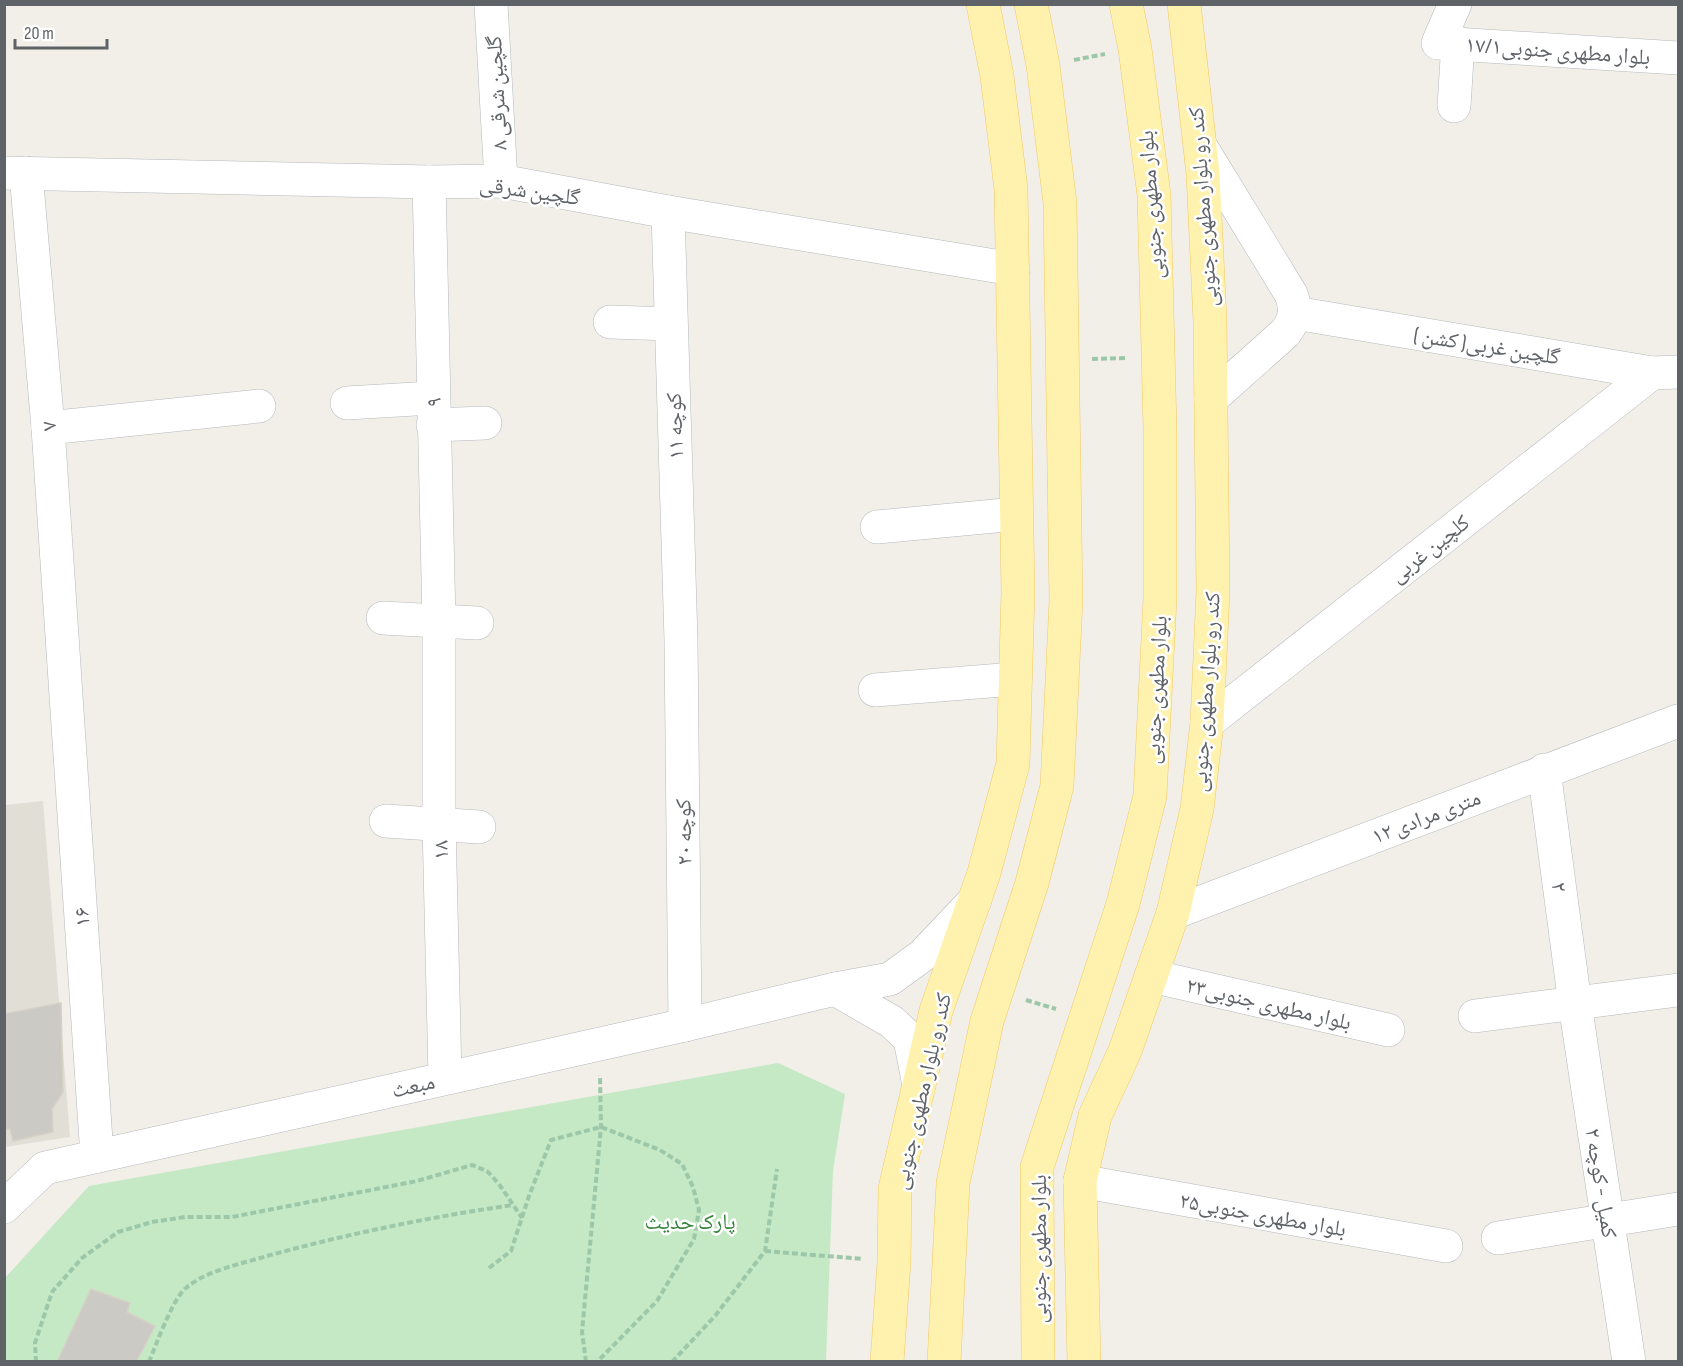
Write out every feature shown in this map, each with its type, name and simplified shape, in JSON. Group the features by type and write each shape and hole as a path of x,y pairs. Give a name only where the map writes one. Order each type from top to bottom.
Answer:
{"main road":[{"name":"کند رو بلوار مطهری جنوبی","path":"887,1362 894,1262 895,1189 936,1011 984,873 1013,764 1018,592 1010,178 997,76 983,4"},
{"path":"944,1362 953,1183 987,1020 1032,883 1057,786 1066,600 1060,203 1042,65 1031,4"},
{"name":"بلوار مطهری جنوبی","path":"1038,1362 1037,1167 1123,904 1150,796 1160,599 1154,195 1135,49 1126,4"},
{"name":"کند رو بلوار مطهری جنوبی","path":"1084,1362 1080,1181 1095,1116 1125,1051 1173,913 1197,809 1207,723 1213,591 1209,298 1201,147 1184,4"},
{"path":"1037,1167 1095,1116"}],"street":[{"name":"۸ گلچین شرقی","path":"491,4 501,181"},
{"path":"1454,106 1448,43 1455,4"},
{"name":"بلوار مطهری جنوبی۱۷/۱","path":"1448,43 1678,58"},
{"path":"1201,147 1291,294 1295,313 1293,322 1285,333 1211,399"},
{"name":"گلچین شرقی","path":"15,173 429,182 501,181 668,212 1013,269"},
{"name":"۷","path":"15,173 48,428 66,678"},
{"name":"۹","path":"429,182 439,622"},
{"name":"کوچه ۱۱","path":"668,212 681,640"},
{"name":"گلچین غربی( کشن )","path":"1295,313 1665,372"},
{"path":"610,322 672,324"},
{"name":"کلچین غربی","path":"1207,723 1665,372"},
{"path":"347,403 433,412 485,423"},
{"path":"48,428 259,406"},
{"path":"877,527 1016,514"},
{"path":"383,618 477,623"},
{"name":"۱۸","path":"439,622 439,824 446,1077"},
{"name":"کوچه ۲۰","path":"681,640 686,1025"},
{"name":"۱۶","path":"66,678 96,1156"},
{"path":"875,690 1015,679"},
{"name":"۱۲ متری مرادی","path":"1173,913 1544,770 1678,721"},
{"name":"۲","path":"1544,770 1575,1004"},
{"path":"386,821 479,827"},
{"name":"مبعث","path":"12,1193 45,1168 686,1025 835,989 890,979 923,955 975,900"},
{"name":"بلوار مطهری جنوبی۲۳","path":"1151,976 1388,1030"},
{"path":"835,989 892,1022 910,1039 919,1085"},
{"path":"1475,1016 1678,990"},
{"name":"کمیل - کوچه ۲","path":"1575,1004 1629,1362"},
{"name":"بلوار مطهری جنوبی۲۵","path":"1080,1181 1446,1246"},
{"path":"1498,1238 1678,1209"}],"path":[{"path":"1042,65 1135,49"},
{"path":"1062,359 1158,358"},
{"path":"996,992 1086,1018"},
{"path":"586,1362 582,1332 601,1127 599,1044"},
{"path":"489,1268 512,1251 551,1140 601,1127 660,1150 682,1164 693,1186 699,1210 694,1239 657,1301 597,1362"},
{"path":"36,1362 35,1343 52,1292 82,1258 118,1232 152,1222 185,1217 232,1217 417,1181 472,1165 487,1171 522,1218"},
{"path":"672,1362 716,1316 765,1251 777,1169"},
{"path":"149,1362 163,1327 185,1289 219,1270 314,1243 457,1213 513,1205"},
{"path":"765,1251 894,1262"}],"shaded area":[{"path":"43,801 70,1137 5,1147 5,805"}],"green space":[{"name":"پارک حدیث","path":"778,1063 845,1094 833,1171 826,1361 5,1362 5,1278 89,1186"}],"building":[{"path":"61,1003 63,1092 52,1109 53,1132 13,1141 10,1129 4,1129 4,1014"},
{"path":"91,1289 130,1303 127,1312 155,1326 136,1362 57,1362"}]}
